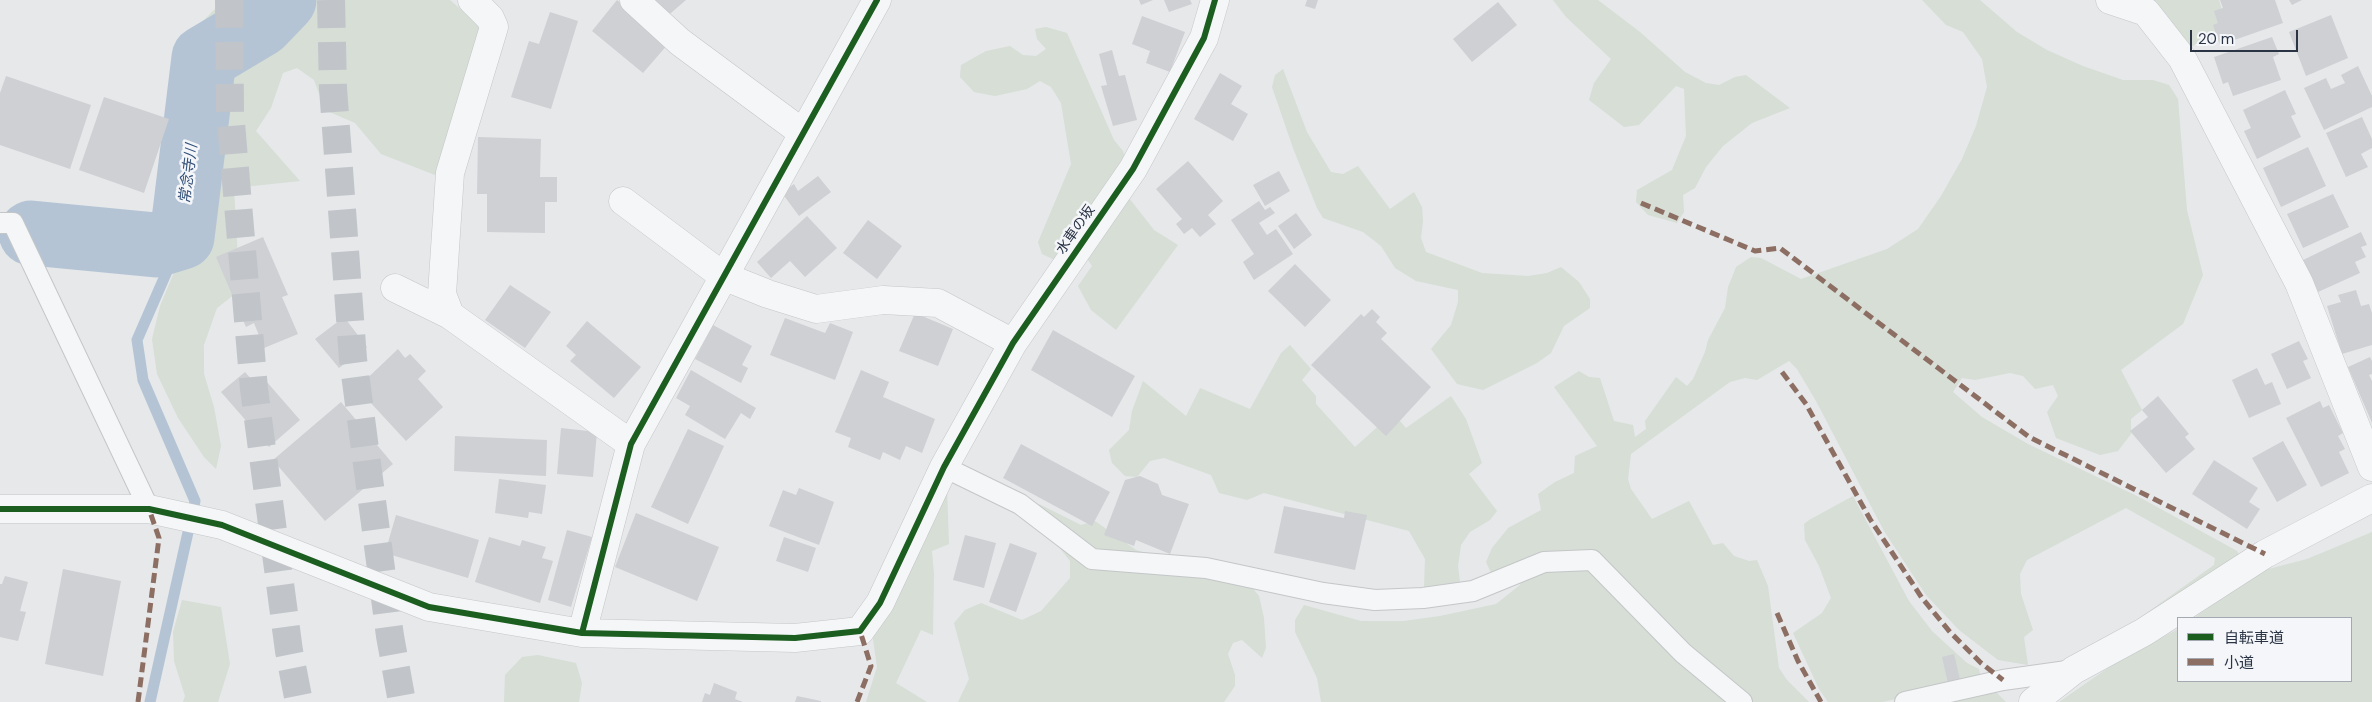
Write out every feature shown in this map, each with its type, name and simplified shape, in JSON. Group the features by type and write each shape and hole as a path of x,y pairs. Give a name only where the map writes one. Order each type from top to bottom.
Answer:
{"street":[{"path":"450,315 442,294 450,174 494,27 490,18 472,0"},
{"path":"634,0 680,42 803,133"},
{"path":"582,632 631,444 878,0"},
{"name":"水車の坂","path":"0,509 148,509 222,525 429,607 582,632 796,638 860,631 880,603 944,468 1013,343 1133,169 1204,38 1215,0"},
{"path":"2110,0 2146,12 2182,58 2299,284 2372,467"},
{"path":"624,201 723,276 768,294 816,309 883,300 938,303 1013,343"},
{"path":"395,288 450,315 631,444"},
{"path":"2033,702 2074,670 2144,632 2265,554 2372,498"}],"lane":[{"path":"0,223 13,223 148,509"},
{"path":"944,468 1020,504 1092,559 1206,568 1323,593 1375,600 1423,598 1473,591 1544,562 1592,560 1683,653 1742,702"},
{"path":"1905,702 2003,680 2074,670"}],"shaded area":[{"path":"298,0 450,0 485,30 451,145 435,175 381,154 355,123 325,110 314,80 297,68 283,73 271,108 256,131 300,181 234,188 238,258 235,294 217,308 204,345 204,374 214,407 221,446 216,469 204,457 178,418 157,374 152,339 160,306 177,265 197,230 205,205 206,158 204,116 223,63 287,15"},
{"path":"1553,0 1598,0 1640,32 1685,72 1706,83 1719,85 1735,77 1746,75 1790,108 1752,123 1723,146 1706,167 1695,188 1683,195 1684,212 1677,223 1648,215 1636,202 1637,190 1672,170 1686,136 1684,89 1676,86 1639,125 1624,127 1589,100 1594,83 1611,59 1566,17"},
{"path":"1922,0 1980,0 2017,32 2047,50 2083,66 2123,80 2153,80 2169,85 2178,99 2187,210 2203,275 2183,324 2121,370 2142,410 2131,419 2131,434 2118,451 2100,455 2056,438 2047,412 2058,396 2053,385 2035,389 2023,376 2010,373 1975,380 1962,378 1953,392 1982,417 2028,444 2139,497 2237,551 2241,558 2147,625 2131,624 2214,565 2215,558 2126,508 2027,560 2020,574 2021,594 2033,630 2024,637 2028,665 1998,660 1959,630 1926,595 1884,531 1816,401 1797,369 1789,361 1757,380 1745,378 1730,382 1631,454 1628,479 1631,489 1652,519 1689,501 1713,545 1723,543 1734,556 1749,561 1757,560 1768,586 1779,668 1787,680 1809,702 1321,702 1317,678 1295,632 1295,620 1304,605 1361,621 1404,621 1440,616 1496,604 1520,585 1522,578 1514,567 1491,573 1486,562 1492,548 1508,528 1541,510 1538,494 1555,482 1574,473 1575,456 1597,446 1554,387 1579,371 1589,377 1600,378 1614,421 1633,425 1635,437 1646,429 1645,421 1676,377 1687,386 1693,379 1705,352 1708,340 1725,308 1728,287 1736,267 1751,257 1761,258 1801,279 1887,249 1918,229 1941,196 1962,159 1976,126 1987,87 1982,59 1963,32 1946,25"},
{"path":"2140,0 2219,0 2227,27 2184,51"},
{"path":"219,5 259,10 200,51 188,87 174,115 194,30"},
{"path":"1046,27 1067,33 1114,140 1123,151 1133,185 1129,198 1154,230 1178,245 1116,330 1091,310 1078,286 1092,266 1086,257 1057,261 1042,254 1038,242 1071,164 1061,103 1051,87 1040,81 1027,89 995,96 974,92 960,77 961,65 986,51 1010,46 1023,55 1036,56 1046,49 1037,39 1035,29"},
{"path":"1283,69 1307,132 1331,172 1343,174 1358,166 1390,209 1414,192 1422,207 1421,238 1426,252 1482,273 1528,276 1547,273 1561,267 1579,282 1590,299 1590,308 1564,326 1551,353 1537,363 1483,390 1457,384 1431,349 1451,325 1458,302 1458,290 1416,281 1395,268 1381,246 1363,232 1323,218 1317,208 1293,148 1272,87 1275,75"},
{"path":"1290,345 1311,369 1302,380 1316,396 1316,404 1355,447 1393,413 1406,428 1451,396 1466,419 1482,463 1469,474 1497,511 1490,520 1470,532 1461,545 1458,566 1460,582 1424,587 1425,559 1409,531 1264,493 1247,500 1219,493 1211,475 1164,458 1150,461 1137,477 1125,476 1112,463 1109,450 1129,430 1132,411 1143,381 1186,416 1200,388 1250,409 1281,353"},
{"path":"947,488 949,544 932,551 934,574 933,635 921,630 896,683 927,702 866,702 877,667 872,632"},
{"path":"1853,496 1909,601 1932,631 1967,663 1979,669 1981,678 1883,702 1828,702 1819,689 1793,633 1822,613 1831,598 1819,566 1805,540 1804,524"},
{"path":"1039,504 1081,525 1095,521 1136,550 1250,585 1259,596 1264,618 1266,648 1262,658 1242,640 1233,643 1228,654 1235,675 1235,686 1224,702 958,702 969,679 954,623 965,610 981,603 1022,620 1041,611 1070,578 1070,561 1041,524"},
{"path":"2372,532 2372,702 2059,702 2118,661 2177,630 2177,682 2352,682 2352,617 2195,617 2257,572 2307,559"},
{"path":"182,600 221,607 230,664 218,702 183,702 185,696 174,661 173,632"},
{"path":"538,655 576,663 582,683 579,702 504,702 505,675 522,657"},
{"path":"1996,692 2006,702 1953,702"}],"building":[{"path":"617,0 669,43 643,73 592,31"},
{"path":"648,0 686,0 664,19"},
{"path":"1139,0 1153,0 1141,5"},
{"path":"1164,0 1190,0 1192,4 1169,12"},
{"path":"1307,0 1318,0 1315,9 1305,6"},
{"path":"2220,0 2275,0 2283,23 2220,45 2213,25 2218,23 2214,11 2223,8"},
{"path":"2289,0 2302,0 2292,5"},
{"path":"1498,2 1517,25 1472,62 1453,39"},
{"path":"550,12 578,21 551,109 511,97 529,41 539,44"},
{"path":"2331,15 2348,58 2306,76 2289,32"},
{"path":"1142,16 1185,32 1170,72 1146,63 1150,51 1132,44"},
{"path":"2272,37 2279,54 2273,57 2281,80 2233,96 2228,82 2223,84 2214,57"},
{"path":"1112,50 1119,76 1125,75 1137,120 1113,126 1101,86 1107,85 1099,54"},
{"path":"2358,66 2372,96 2372,107 2324,130 2304,88 2326,78 2331,89 2345,83 2341,75"},
{"path":"1220,73 1242,86 1231,104 1248,114 1233,141 1194,119"},
{"path":"6,76 91,105 70,169 0,145 0,93"},
{"path":"2285,90 2296,114 2291,116 2301,137 2257,159 2244,131 2251,128 2243,110"},
{"path":"104,97 169,119 144,193 79,170"},
{"path":"2362,117 2372,139 2372,148 2361,154 2368,167 2346,177 2326,133"},
{"path":"478,137 541,139 540,177 557,177 557,202 545,202 545,233 487,232 487,194 477,194"},
{"path":"2308,147 2326,186 2281,207 2263,168"},
{"path":"1188,161 1223,201 1208,215 1216,224 1200,237 1192,228 1184,234 1176,224 1182,219 1156,189"},
{"path":"1279,171 1290,191 1265,206 1253,185"},
{"path":"818,176 831,192 799,216 782,193 794,184 798,191"},
{"path":"2333,194 2349,227 2303,248 2287,214"},
{"path":"1259,201 1265,210 1270,207 1275,213 1259,223 1267,235 1276,229 1293,254 1254,280 1243,262 1254,254 1231,220"},
{"path":"1296,213 1312,235 1294,249 1278,226"},
{"path":"807,216 837,248 805,277 790,261 771,278 757,262"},
{"path":"868,220 902,246 877,279 843,253"},
{"path":"2361,232 2367,245 2361,247 2366,257 2355,262 2360,273 2318,292 2303,260"},
{"path":"263,237 288,295 282,297 298,334 264,348 254,323 246,327 216,257"},
{"path":"1295,264 1331,300 1305,327 1268,291"},
{"path":"510,285 551,312 525,348 485,320"},
{"path":"2356,290 2361,306 2369,304 2372,313 2372,345 2342,354 2327,306 2341,302 2338,295"},
{"path":"1372,309 1380,317 1376,322 1387,333 1381,339 1431,387 1386,436 1311,365 1361,314 1364,317"},
{"path":"915,313 953,329 938,366 899,351"},
{"path":"344,317 367,347 339,368 315,339"},
{"path":"785,318 825,333 830,323 853,332 835,380 770,355"},
{"path":"587,321 641,367 614,398 570,361 576,355 566,346"},
{"path":"713,325 752,346 742,365 748,368 741,383 695,359"},
{"path":"1053,330 1135,376 1112,417 1031,370"},
{"path":"2299,341 2308,359 2303,361 2311,378 2287,389 2271,354"},
{"path":"398,349 405,358 410,354 426,371 418,379 443,407 406,441 357,388"},
{"path":"2370,357 2372,361 2372,374 2369,375 2372,381 2372,423 2348,367"},
{"path":"2257,368 2265,385 2272,382 2281,404 2249,418 2232,380"},
{"path":"691,370 756,408 750,419 741,413 725,439 685,415 690,406 676,398"},
{"path":"861,370 889,382 883,397 935,419 922,453 906,446 900,460 883,452 880,460 848,447 851,438 835,432"},
{"path":"245,372 259,388 266,381 300,420 269,447 221,392"},
{"path":"2158,396 2189,434 2185,437 2195,449 2166,473 2130,431 2148,417 2142,410"},
{"path":"2320,401 2323,408 2329,405 2343,433 2338,436 2345,449 2339,452 2349,473 2321,487 2286,418"},
{"path":"341,402 393,464 325,521 273,460"},
{"path":"561,428 597,432 593,477 557,474"},
{"path":"688,429 724,446 688,524 651,507"},
{"path":"455,436 547,440 546,476 454,471"},
{"path":"2283,441 2307,485 2277,502 2252,458"},
{"path":"1021,444 1110,492 1092,526 1003,478"},
{"path":"2214,460 2258,488 2249,502 2260,509 2247,529 2192,494"},
{"path":"1140,476 1158,484 1162,495 1189,504 1170,554 1136,540 1134,546 1104,535 1125,480"},
{"path":"499,479 546,485 542,514 529,512 528,518 495,513"},
{"path":"799,488 834,502 819,545 769,526 783,490 796,495"},
{"path":"1284,506 1344,518 1345,511 1367,515 1355,570 1274,553"},
{"path":"636,513 719,547 697,601 615,567"},
{"path":"396,515 479,540 468,578 385,553"},
{"path":"567,530 592,537 571,607 548,600"},
{"path":"965,535 996,543 984,588 953,580"},
{"path":"489,537 520,546 522,540 546,547 542,558 553,561 540,603 475,582"},
{"path":"784,537 816,548 808,572 776,561"},
{"path":"1010,543 1037,553 1016,612 989,602"},
{"path":"63,569 121,581 103,676 45,664"},
{"path":"5,576 28,582 20,611 26,612 18,641 0,637 0,584 2,584"},
{"path":"1954,654 1960,680 1948,683 1942,657"},
{"path":"714,683 737,692 735,699 743,702 702,702 705,693 710,695"},
{"path":"797,696 821,701 821,702 795,702"}],"waterway":[{"name":"常念寺川","path":"31,233 156,245 182,237 204,58 261,24 284,0"},
{"path":"150,702 195,501 143,380 137,340 182,237"}],"tunnel":[{"path":"229,0 230,112 254,389 289,651 299,702"},
{"path":"331,0 333,88 353,359 390,636 402,702"}],"marked path":[{"path":"1641,203 1755,251 1780,248 2029,437 2265,554"},
{"path":"1782,372 1806,404 1870,519 1922,598 1950,632 1981,663 2003,680"},
{"path":"138,702 159,538 149,509"},
{"path":"1777,613 1798,661 1821,702"},
{"path":"857,702 871,666 860,631"}],"cycle path":[{"path":"582,633 631,444 877,0"},
{"path":"0,509 149,509 222,525 429,607 582,633 795,638 860,631 880,603 944,467 1013,343 1133,169 1204,38 1215,0"}]}
